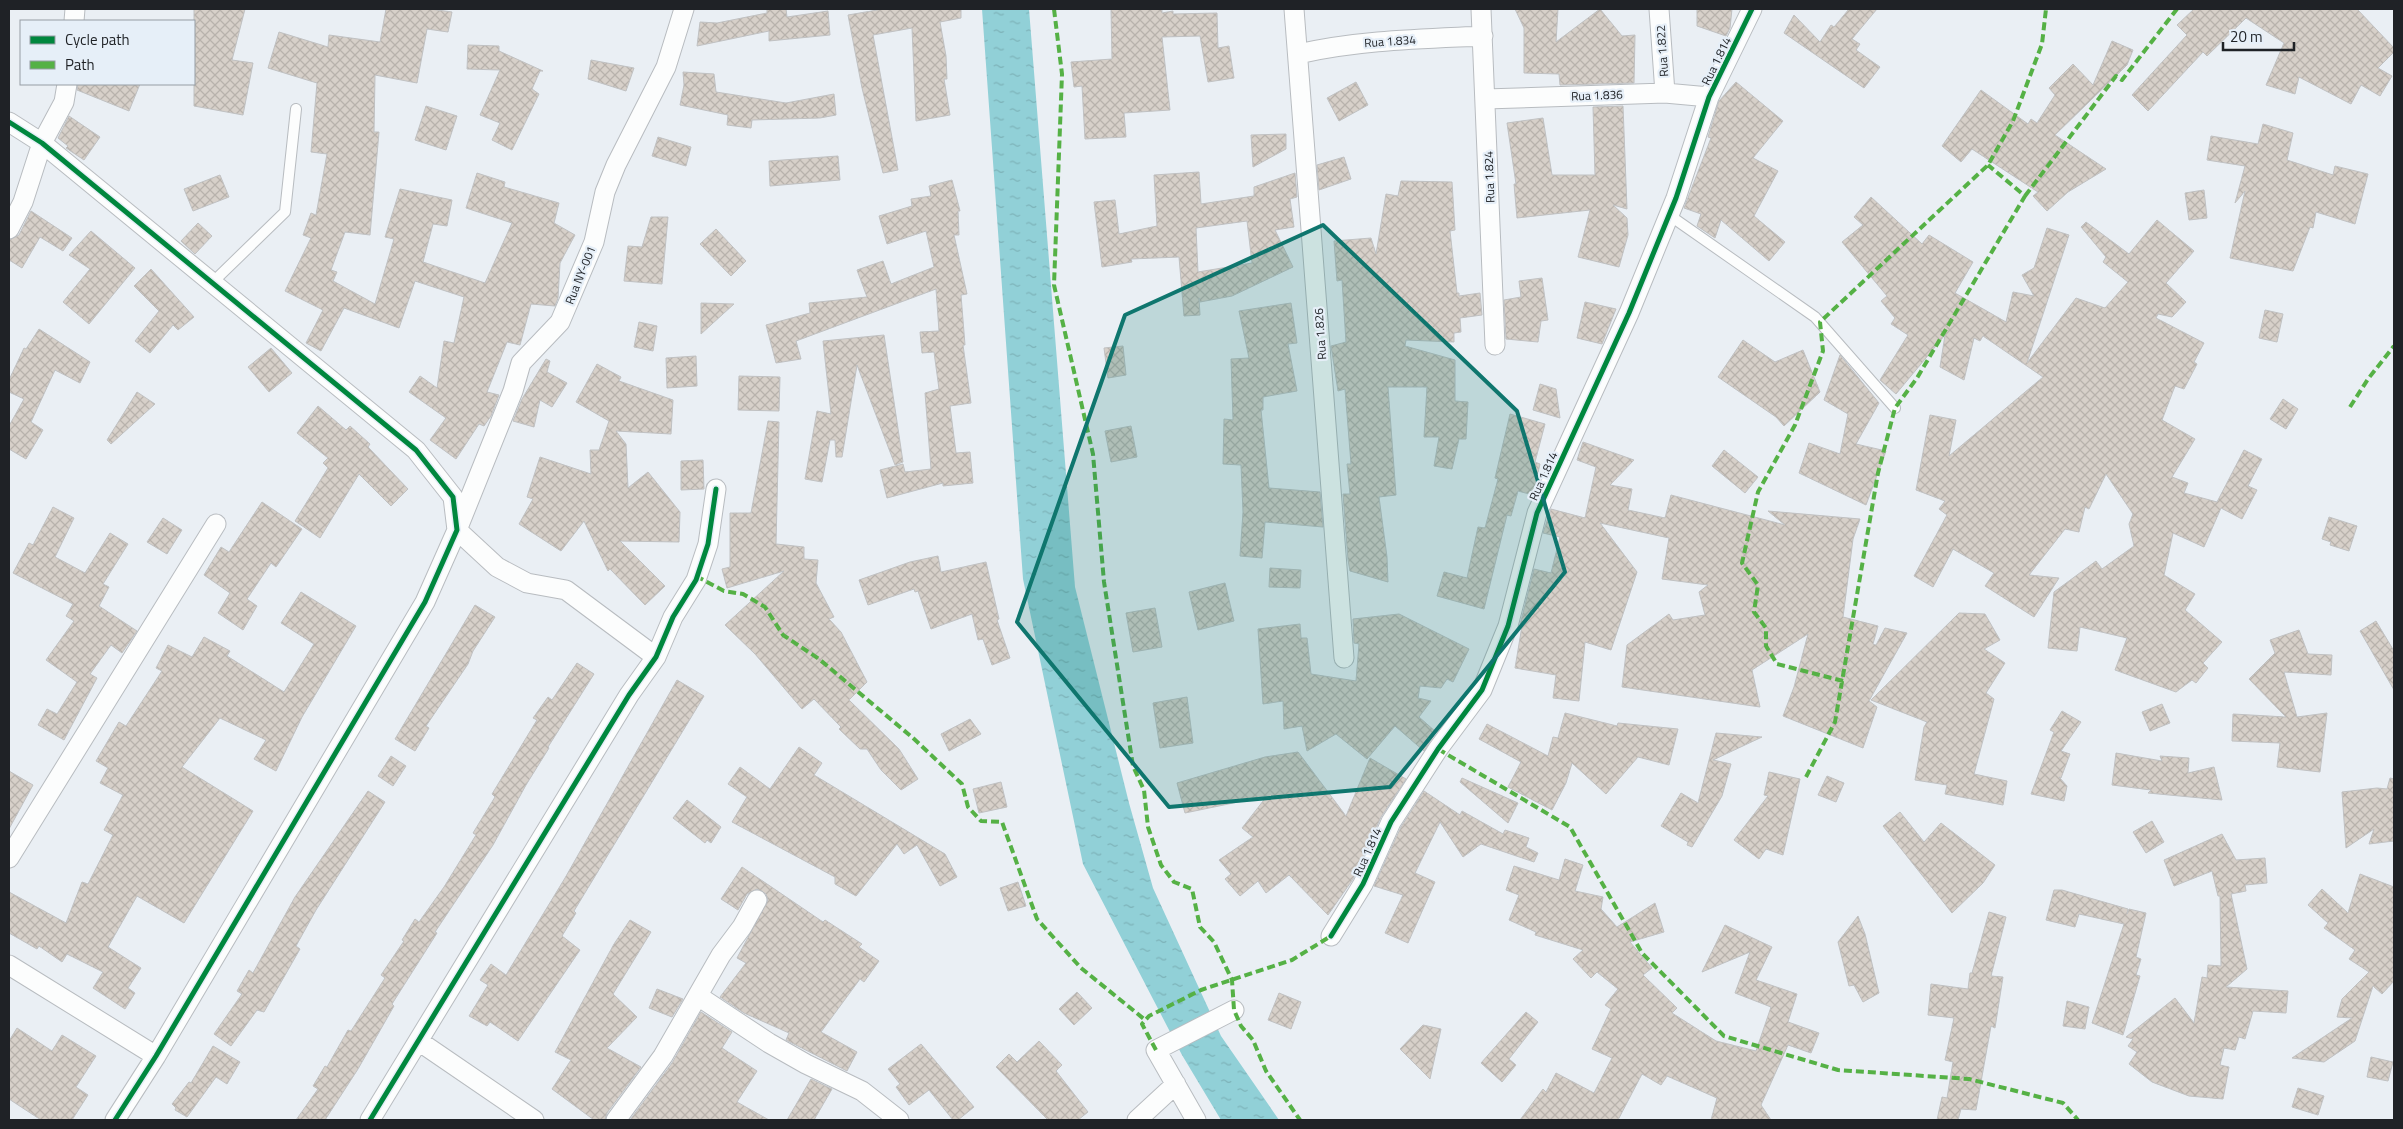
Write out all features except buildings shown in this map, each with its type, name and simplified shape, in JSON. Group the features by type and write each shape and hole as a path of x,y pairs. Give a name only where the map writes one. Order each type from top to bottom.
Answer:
{"street":[{"name":"Rua NY-001","path":"115,1120 156,1056 425,602 457,530 513,391 521,363 560,322 594,242 606,192 616,165 666,67 684,9"},
{"name":"Rua 1.826","path":"1294,9 1344,658"},
{"name":"Rua 1.824","path":"1481,9 1495,346"},
{"name":"Rua 1.822","path":"1659,9 1665,93"},
{"name":"Rua 1.814","path":"1330,936 1363,884 1391,822 1438,749 1482,690 1508,626 1537,513 1629,313 1669,215 1709,97 1752,9"},
{"name":"Rua 1.834","path":"1298,54 1331,46 1398,40 1483,36"},
{"path":"9,229 23,202 42,143 64,102 66,85"},
{"name":"Rua 1.836","path":"1485,99 1665,93 1709,97"},
{"path":"9,122 42,143 416,450 453,497 457,530 497,567 527,583 566,590 656,657"},
{"path":"370,1120 420,1042 624,704 656,657 673,617 696,580 708,544 716,490"},
{"path":"9,858 216,524"},
{"path":"616,1120 663,1056 756,900"},
{"path":"9,965 156,1056"},
{"path":"698,996 769,1043 862,1092 898,1120"},
{"path":"1196,1120 1156,1050 1228,1013"},
{"path":"420,1042 534,1120"},
{"path":"1137,1120 1176,1084"}],"lane":[{"path":"213,282 285,212 296,109"},
{"path":"1669,215 1816,317 1895,408"}],"highlighted area":[{"path":"1323,225 1517,411 1565,572 1390,787 1169,807 1017,622 1125,315"}],"water":[{"path":"982,9 1029,9 1075,587 1129,803 1153,888 1221,1036 1279,1120 1221,1120 1182,1055 1083,864 1023,579"}],"marked path":[{"path":"1054,9 1062,74 1054,285 1093,454 1104,582 1133,766 1144,790 1148,827 1161,865 1174,882 1192,889 1200,927 1214,942 1232,980 1234,1010 1241,1026 1253,1040 1266,1071 1300,1120"},
{"path":"1843,681 1777,664 1766,646 1766,628 1754,612 1758,585 1742,563 1758,492 1795,425 1823,351 1820,322 1988,165 2013,121 2042,44 2046,9"},
{"path":"2025,196 2116,76 2122,80 2177,9"},
{"path":"1806,777 1835,722 1878,473 1895,408 1917,378 2025,196 1988,165"},
{"path":"2350,407 2368,379 2394,346"},
{"path":"696,576 724,591 743,594 765,607 783,635 819,659 913,738 962,784 968,807 981,821 1002,822 1037,919 1081,968 1144,1019"},
{"path":"1438,749 1570,827 1642,953 1724,1036 1838,1070 1969,1079 2063,1103 2078,1120"},
{"path":"1156,1050 1142,1024 1149,1016 1201,990 1292,960 1331,936"}],"cycle path":[{"path":"1331,936 1363,884 1391,822 1438,749 1482,690 1508,626 1537,513 1629,313 1676,198 1709,97 1752,9"},
{"path":"9,122 42,143 416,450 453,497 457,530 425,602 156,1056 115,1120"},
{"path":"370,1120 629,695 656,657 673,617 696,580 708,544 716,489"}]}
